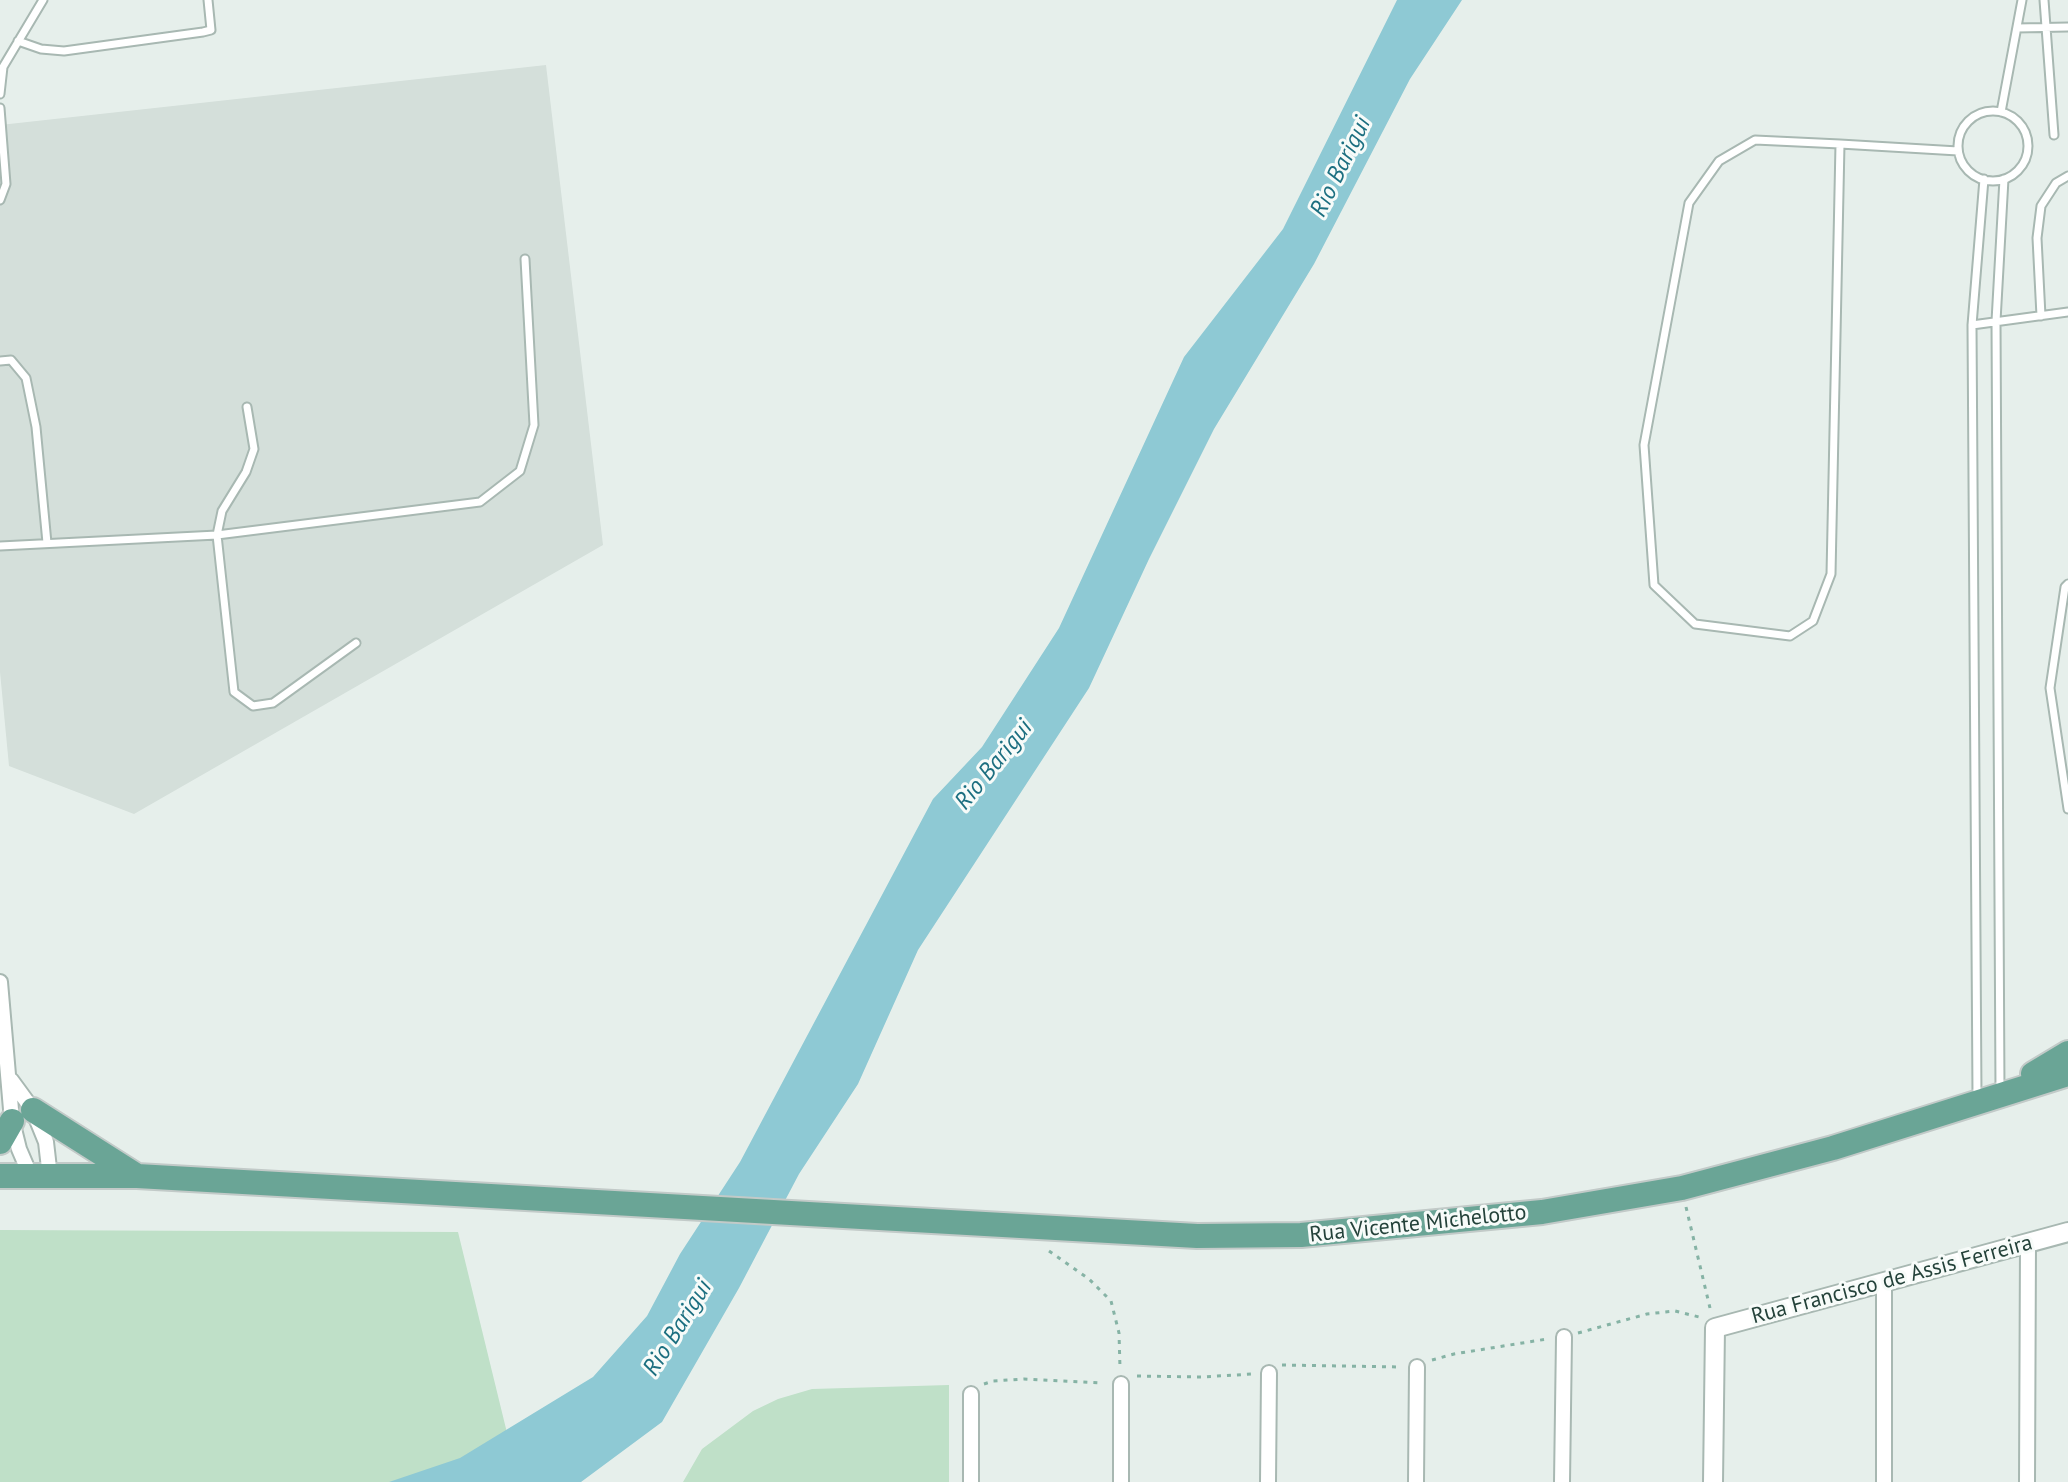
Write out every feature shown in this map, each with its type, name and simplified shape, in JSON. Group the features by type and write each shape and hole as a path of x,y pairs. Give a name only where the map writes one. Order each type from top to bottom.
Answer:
{"main road":[{"name":"Rua Vicente Michelotto","path":"1988,1097 2068,1053"},
{"name":"Rua Vicente Michelotto","path":"0,1176 137,1176 1197,1236 1301,1235 1542,1212 1682,1188 1833,1148 2068,1074"},
{"path":"15,1124 137,1176"}],"street":[{"path":"0,982 19,1149 41,1177"},
{"path":"10,1079 15,1124"},
{"path":"15,1124 46,1142 41,1177"},
{"name":"Rua Francisco de Assis Ferreira","path":"1715,1328 2068,1232"},
{"path":"2027,1482 2028,1243"},
{"path":"1884,1282 1884,1482"},
{"path":"1713,1482 1715,1328"},
{"path":"1562,1482 1564,1337"},
{"path":"1416,1482 1417,1367"},
{"path":"1268,1482 1269,1373"},
{"path":"1121,1384 1121,1482"},
{"path":"971,1394 971,1482"}],"lane":[{"path":"0,94 3,67 43,0"},
{"path":"18,41 41,49 64,51 203,32 211,30 208,0"},
{"path":"2001,112 2022,0"},
{"path":"2044,0 2054,135"},
{"path":"2017,28 2068,27"},
{"path":"0,108 6,184 0,200"},
{"path":"2001,112 2020,124 2028,145 2021,166 2014,174 2004,179 1984,179 1969,172 1958,151 1958,139 1970,119 1979,113 2001,112"},
{"path":"1840,144 1831,574 1813,621 1790,636 1695,624 1654,585 1644,445 1689,203 1719,161 1755,140 1840,144 1958,151"},
{"path":"2041,316 2037,238 2041,206 2056,183 2068,176"},
{"path":"1984,179 1972,325 1988,1097"},
{"path":"1988,1097 1996,321 2004,179"},
{"path":"0,546 217,535 480,502 520,471 534,425 525,259"},
{"path":"1972,325 2068,312"},
{"path":"0,361 11,360 26,378 36,427 47,543"},
{"path":"247,407 254,449 246,472 222,511 217,535 234,692 253,706 273,703 356,643"},
{"path":"2068,584 2065,587 2050,688 2068,809"}],"path":[{"path":"1682,1188 1715,1328"},
{"path":"1012,1225 1111,1301 1119,1333 1121,1384"},
{"path":"971,1394 979,1386 993,1381 1055,1380 1121,1384 1130,1377 1141,1376 1201,1377 1269,1373 1278,1366 1289,1364 1417,1367 1454,1354 1564,1337 1647,1314 1675,1311 1693,1314 1715,1328"}],"shaded area":[{"path":"546,65 603,545 134,814 9,766 0,672 0,125"}],"green space":[{"path":"0,1230 458,1232 519,1482 0,1482"},
{"path":"949,1385 949,1482 683,1482 702,1449 753,1411 778,1399 812,1389"}],"water":[{"name":"Rio Barigui","path":"1397,0 1462,0 1410,79 1314,264 1214,429 1089,688 918,950 858,1084 799,1174 739,1288 662,1422 581,1482 389,1482 460,1458 593,1377 647,1316 680,1254 740,1162 933,799 982,747 1059,628 1184,357 1283,229"}]}
